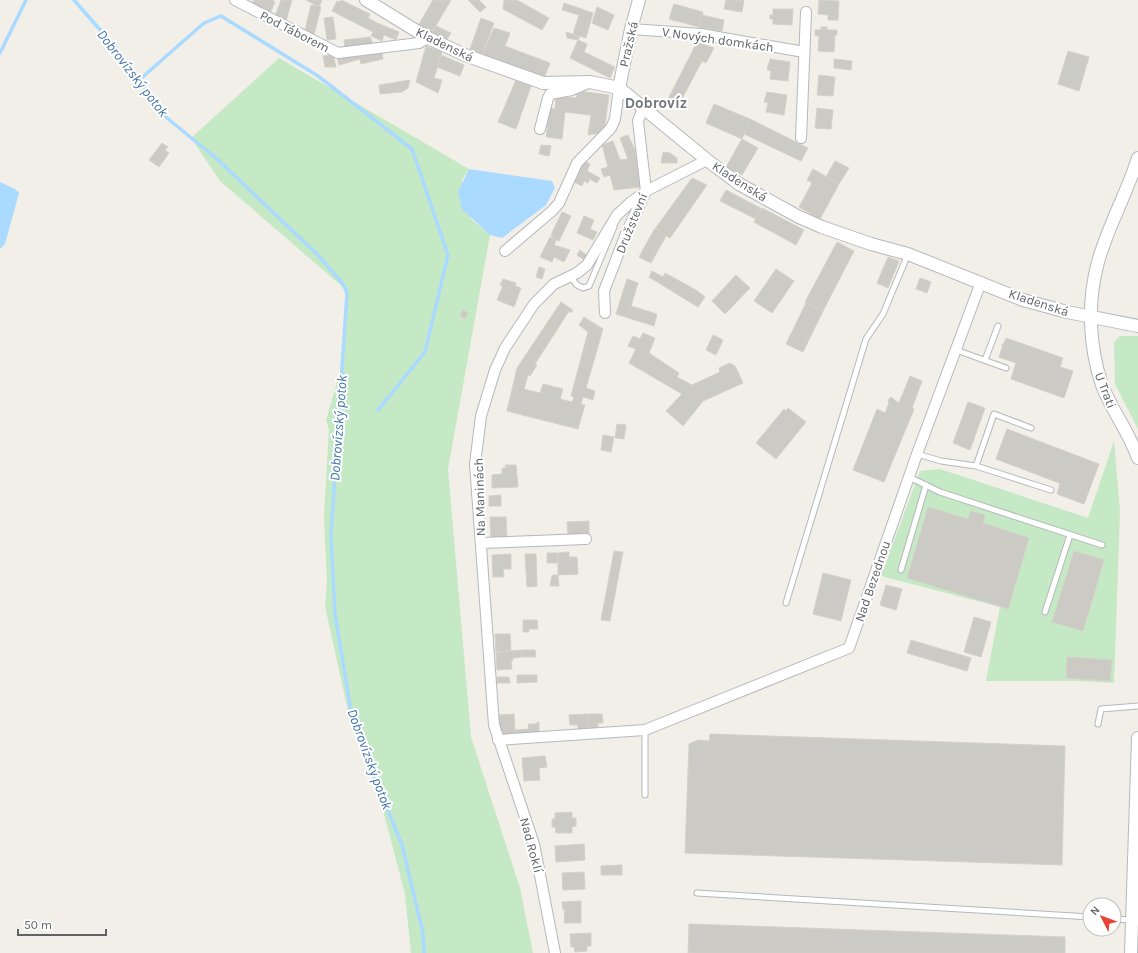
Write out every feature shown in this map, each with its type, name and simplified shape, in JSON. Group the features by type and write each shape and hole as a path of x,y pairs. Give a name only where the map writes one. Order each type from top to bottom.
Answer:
{"street":[{"name":"Pod Táborem","path":"235,0 338,53 419,43 428,38"},
{"name":"Kladenská","path":"367,0 428,38 464,55 543,83 590,82 619,88 707,160 739,184 799,217 871,244 908,254 982,282 1023,300 1090,317 1138,326"},
{"name":"Pražská","path":"619,88 631,29 639,0"},
{"path":"801,138 806,12"},
{"name":"V Nových domkách","path":"631,29 701,34 804,52"},
{"path":"540,129 550,94 572,90 590,82"},
{"path":"505,251 552,211 559,203 577,163 604,137 611,128 615,119 619,88"},
{"name":"Družstevní","path":"605,313 604,291 627,231 646,191 638,121 643,108"},
{"name":"U Trati","path":"1138,158 1129,185 1098,261 1092,290 1090,317 1097,366 1102,384 1112,408 1133,444 1138,458"},
{"name":"Na Maninách","path":"498,740 494,725 475,464 481,416 495,370 505,348 534,304 554,284 587,265 617,214 646,191 707,160"},
{"name":"Nad Bezednou","path":"498,740 645,730 849,648 917,454 982,282"},
{"path":"481,543 586,539"},
{"path":"1131,953 1138,738"},
{"name":"Nad Roklí","path":"498,740 534,844 555,953"}],"lane":[{"path":"570,276 577,285 583,288 589,286 613,230 617,214"},
{"path":"786,603 866,339 883,314 908,254"},
{"path":"985,360 998,326"},
{"path":"956,350 1006,368"},
{"path":"976,466 994,414 1031,428"},
{"path":"917,454 941,461 976,466 1050,490"},
{"path":"909,477 940,492 1102,546"},
{"path":"901,570 926,485"},
{"path":"1045,612 1070,535"},
{"path":"1098,724 1101,709 1138,706"},
{"path":"645,730 645,795"},
{"path":"697,893 1082,917"},
{"path":"1122,919 1132,920"}],"green space":[{"path":"279,58 469,169 462,180 471,219 490,235 448,469 471,737 520,888 533,953 411,953 405,894 378,791 350,720 325,606 327,582 324,516 329,429 326,420 340,372 347,300 344,288 220,181 191,138"},
{"path":"1120,336 1138,336 1138,429 1115,384 1114,342"},
{"path":"1114,441 1120,511 1114,683 1079,681 986,681 1000,607 881,576 920,471 940,469 1088,518"}],"water":[{"path":"469,169 552,181 555,188 546,205 502,238 490,235 462,209 458,192"},
{"path":"0,182 15,189 19,193 5,244 0,249"}],"building":[{"path":"254,0 272,0 275,2 269,15 251,5"},
{"path":"281,0 292,0 286,21 275,17"},
{"path":"306,0 322,0 319,7"},
{"path":"341,0 370,14 368,18 377,23 373,32 332,11 337,1 340,2"},
{"path":"433,0 451,0 431,34 418,26"},
{"path":"468,0 479,0 486,7 480,12"},
{"path":"504,0 517,0 549,18 542,30 503,9"},
{"path":"726,0 744,0 742,12 724,9"},
{"path":"819,0 839,1 838,20 828,20 828,15 818,14"},
{"path":"564,3 593,13 586,38 573,34 579,15 562,10"},
{"path":"674,4 703,12 699,27 669,19"},
{"path":"311,5 321,7 314,35 305,30"},
{"path":"597,7 614,15 608,30 592,23"},
{"path":"773,9 793,9 792,25 773,24 773,19 770,19 770,15 773,15"},
{"path":"702,15 724,20 722,31 699,27"},
{"path":"333,17 336,39 327,40 324,18"},
{"path":"481,18 494,23 482,55 470,49"},
{"path":"377,23 399,32 396,40 384,35 382,41 371,36"},
{"path":"436,26 451,33 446,41 431,34"},
{"path":"821,27 827,27 827,30 837,30 837,35 835,35 834,52 818,51 819,36 815,36 815,30 821,30"},
{"path":"494,28 510,33 505,46 550,63 544,78 482,55"},
{"path":"566,32 580,36 578,40 567,38"},
{"path":"370,37 374,46 345,49 344,40"},
{"path":"578,40 587,44 584,52 615,67 610,78 570,58"},
{"path":"697,42 714,48 706,63 691,54"},
{"path":"426,46 442,52 434,78 442,80 438,93 416,82"},
{"path":"381,49 383,59 361,64 360,59 339,65 337,56"},
{"path":"1068,51 1089,57 1079,91 1058,84"},
{"path":"691,54 702,61 677,108 666,103"},
{"path":"333,55 336,67 325,67 323,56"},
{"path":"441,55 464,65 460,76 437,67"},
{"path":"770,59 790,62 788,81 770,79 771,71 767,70"},
{"path":"834,59 852,61 851,70 834,68"},
{"path":"819,75 835,77 833,96 817,95"},
{"path":"410,80 408,88 402,92 380,94 379,85"},
{"path":"516,80 531,86 516,129 498,122"},
{"path":"578,91 609,95 604,132 588,135 591,115 565,112 562,139 546,137 550,108 555,109 556,96 576,98"},
{"path":"767,92 787,95 784,115 766,112 768,103 764,102"},
{"path":"714,104 750,119 742,139 706,123"},
{"path":"817,108 833,110 831,129 815,128"},
{"path":"750,119 808,148 801,161 744,134"},
{"path":"628,135 635,150 640,187 614,190 610,175 604,177 601,169 608,167 602,145 613,141 620,160 628,159 620,138"},
{"path":"742,139 758,148 742,175 726,167"},
{"path":"162,143 168,147 165,150 169,153 159,167 149,160"},
{"path":"541,145 551,146 549,156 539,154"},
{"path":"663,152 670,153 677,158 677,163 661,163"},
{"path":"585,161 590,164 587,171 600,178 597,183 578,173"},
{"path":"835,161 849,168 839,184 826,177"},
{"path":"813,169 839,184 820,219 799,207 812,183 807,180"},
{"path":"578,173 590,179 588,183 584,181 582,186 574,182"},
{"path":"692,178 707,185 670,238 655,229"},
{"path":"726,190 762,209 756,219 720,201"},
{"path":"762,208 804,230 796,245 754,222"},
{"path":"562,212 571,216 559,241 554,239 551,235"},
{"path":"584,216 594,220 590,229 597,232 593,240 577,233"},
{"path":"655,228 666,236 651,263 639,257"},
{"path":"550,237 556,240 554,245 570,250 564,262 554,257 552,262 540,257"},
{"path":"837,242 854,251 823,311 805,302"},
{"path":"580,250 589,257 586,261 577,255"},
{"path":"888,257 899,261 888,288 877,283"},
{"path":"539,267 545,269 542,279 536,277"},
{"path":"776,269 794,281 772,313 754,301"},
{"path":"652,271 663,277 665,273 696,290 705,297 698,307 649,277"},
{"path":"736,275 750,288 725,314 712,301"},
{"path":"920,278 931,282 927,293 916,289"},
{"path":"503,279 516,283 515,286 521,288 514,307 497,300 503,286 500,285"},
{"path":"627,279 638,283 631,306 657,314 654,326 616,314"},
{"path":"561,302 573,310 571,313 569,311 535,364 537,365 530,376 528,375 524,389 540,393 543,384 563,389 560,399 572,402 574,397 571,396 588,332 579,325 584,317 603,329 586,388 595,391 593,400 583,397 581,404 585,405 578,429 507,411 517,368"},
{"path":"806,303 823,311 803,352 786,344"},
{"path":"463,310 468,313 465,319 460,316"},
{"path":"643,333 655,338 649,353 679,373 677,377 692,385 720,372 719,368 730,363 735,366 743,383 703,401 683,426 666,411 682,394 629,363 636,349 628,346 633,336 640,339"},
{"path":"713,335 723,340 716,355 706,350"},
{"path":"1006,338 1063,358 1060,367 1073,371 1064,398 1011,379 1016,363 999,357"},
{"path":"910,376 922,381 912,408 914,409 884,482 853,470 877,409 885,413 889,403 888,400 891,397 899,403"},
{"path":"968,402 985,408 970,450 953,443"},
{"path":"788,408 806,422 776,459 756,443 784,409 786,411"},
{"path":"617,424 626,425 624,439 615,438"},
{"path":"1007,429 1099,464 1084,504 1057,494 1059,483 996,459"},
{"path":"603,435 614,437 611,452 601,450"},
{"path":"505,465 516,465 518,487 492,488 492,475 502,474 502,468 506,468"},
{"path":"501,495 501,506 489,506 489,496"},
{"path":"928,507 968,519 971,511 985,515 983,523 1029,538 1008,609 907,578"},
{"path":"490,517 506,517 507,537 491,538"},
{"path":"589,521 589,534 568,535 567,522"},
{"path":"614,551 623,552 610,621 601,620"},
{"path":"1074,551 1104,560 1083,631 1052,622"},
{"path":"569,552 569,557 577,557 578,574 558,575 558,553"},
{"path":"547,553 558,553 558,563 547,563"},
{"path":"511,554 511,569 503,569 504,577 493,577 492,555"},
{"path":"525,554 536,554 537,586 527,587"},
{"path":"823,573 851,580 841,621 813,614"},
{"path":"552,575 558,575 559,586 550,586"},
{"path":"886,585 902,589 896,610 880,605"},
{"path":"974,617 991,622 981,657 964,652"},
{"path":"523,620 537,620 538,629 529,629 529,632 523,632"},
{"path":"495,634 510,634 511,651 496,652"},
{"path":"911,640 971,658 967,671 907,653"},
{"path":"522,650 535,650 536,657 522,657"},
{"path":"522,650 522,657 513,658 511,661 512,669 497,670 496,652"},
{"path":"1067,657 1112,660 1110,681 1066,678"},
{"path":"517,675 537,675 537,682 517,683"},
{"path":"497,677 509,677 510,683 497,683"},
{"path":"514,714 515,730 529,729 528,724 537,724 537,722 539,722 539,734 499,735 499,715"},
{"path":"587,714 602,714 603,723 598,723 598,732 588,732"},
{"path":"587,714 588,732 578,732 578,725 570,725 569,715"},
{"path":"710,734 1065,746 1062,865 685,853 689,744 698,740 709,741"},
{"path":"545,756 547,767 539,768 540,780 524,781 522,758"},
{"path":"572,812 572,818 576,818 576,826 572,827 572,833 556,833 555,827 552,827 552,819 555,819 555,813"},
{"path":"584,844 585,860 556,862 555,846"},
{"path":"622,865 622,875 601,875 601,866"},
{"path":"584,872 585,889 563,890 562,873"},
{"path":"581,901 581,923 564,923 565,909 563,910 562,902"},
{"path":"689,924 1065,937 1065,953 688,953"},
{"path":"591,933 591,946 587,946 587,951 575,952 574,947 571,947 570,934"}],"waterway":[{"path":"0,53 26,0"},
{"name":"Dobrovízský potok","path":"74,0 116,48 167,118 217,159 318,255 343,284 347,293 331,535 335,614 350,705 367,759 402,845 423,933 424,953"},
{"path":"138,81 204,23 221,16 318,76 412,149 448,255 425,352 378,410"}],"district":[{"name":"Dobrovíz","path":"656,103"}]}
